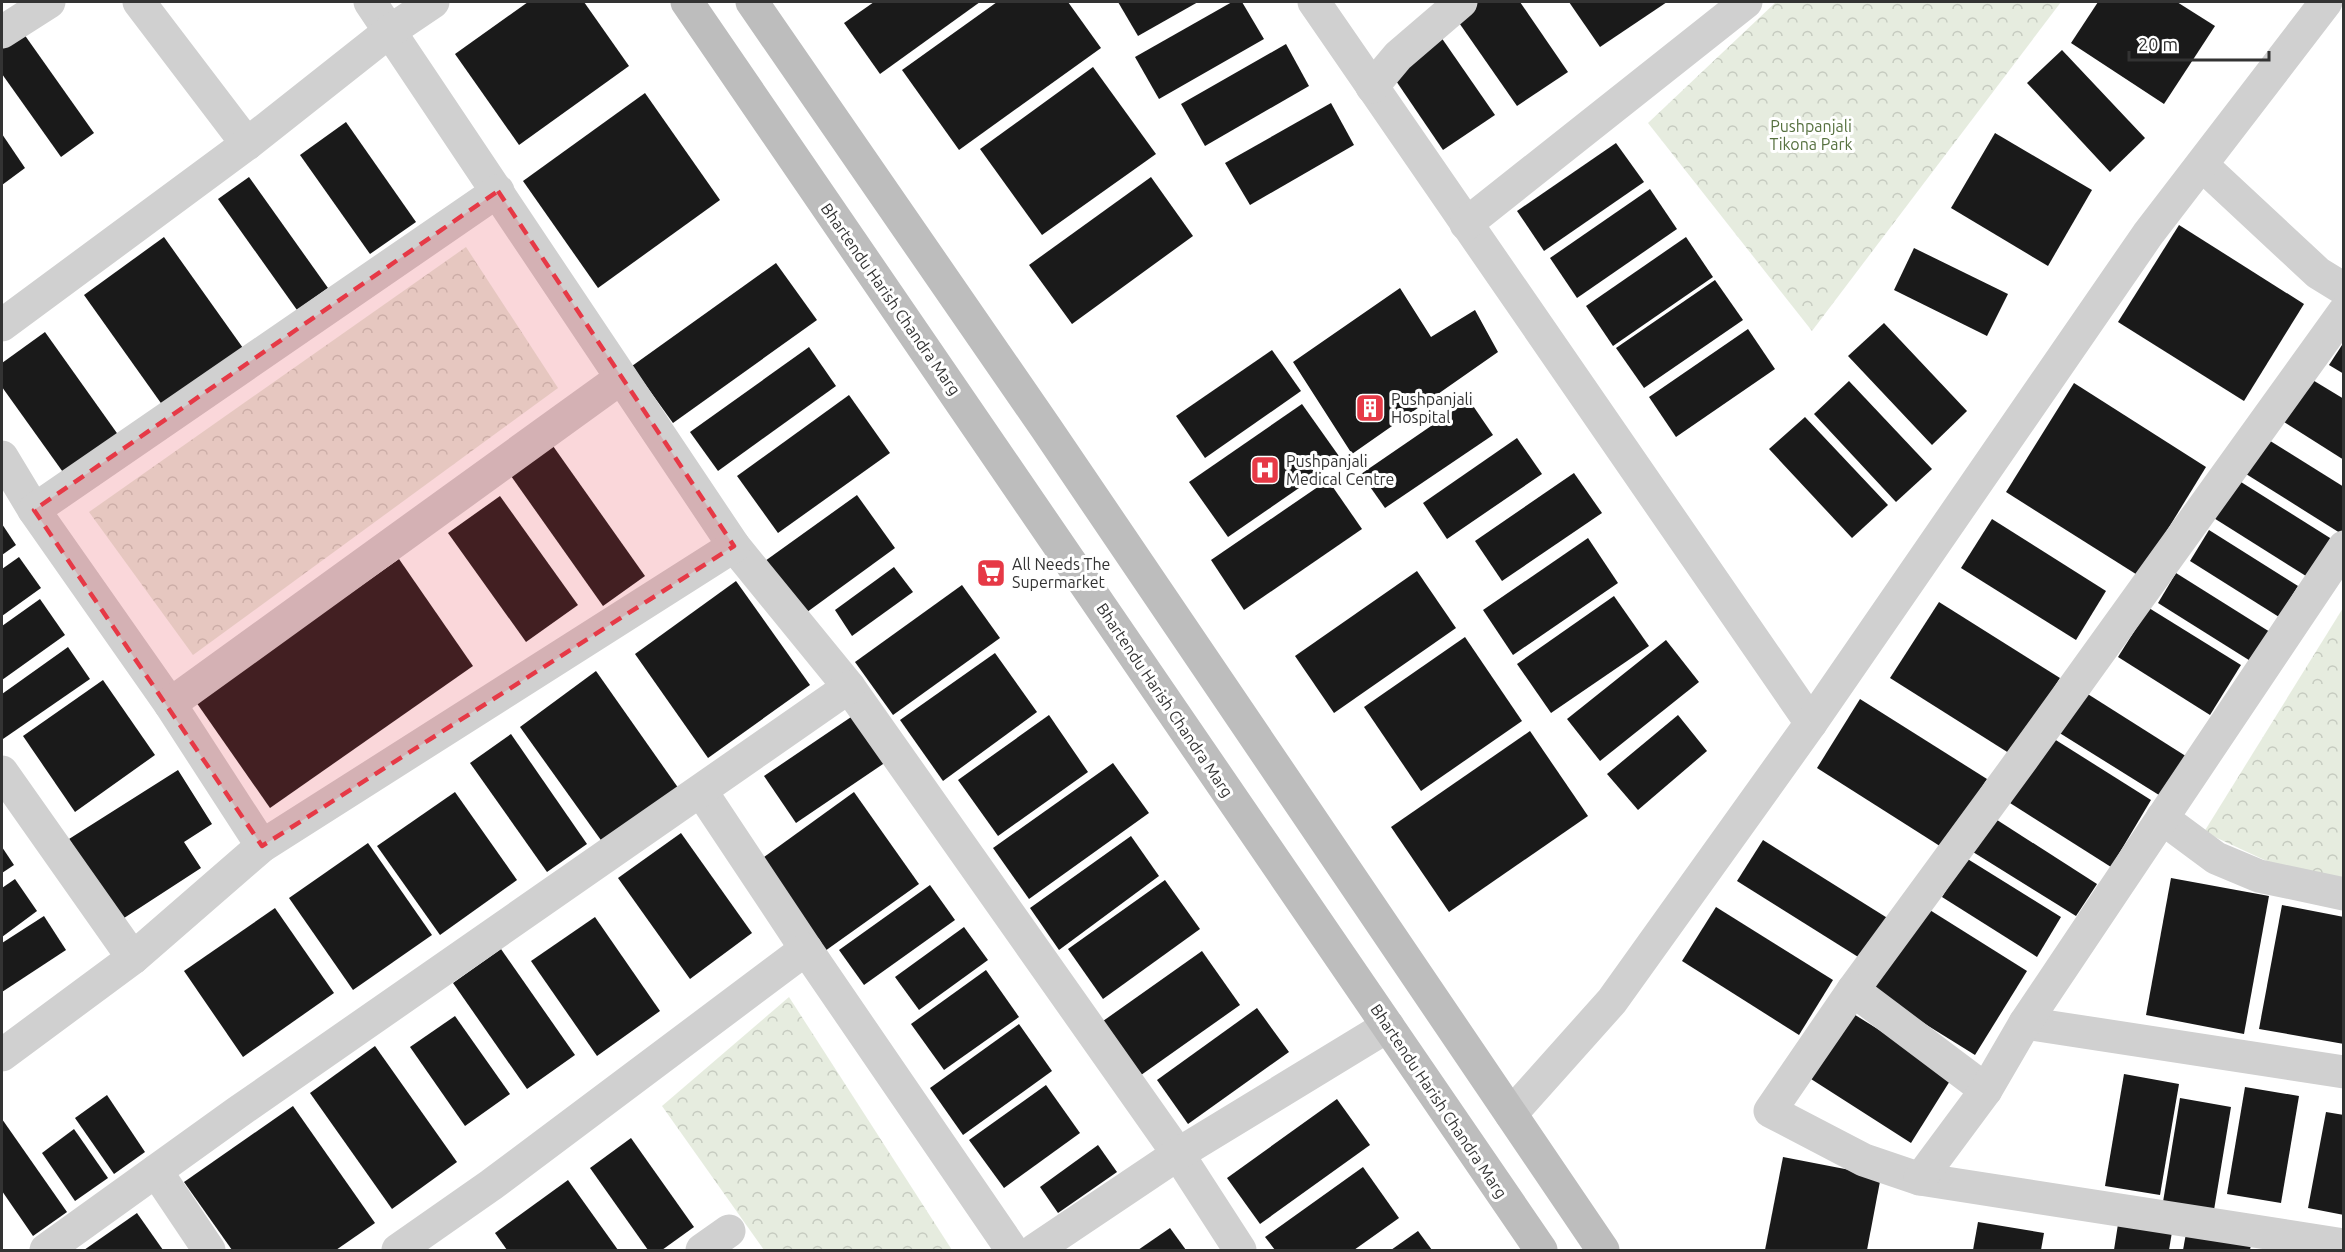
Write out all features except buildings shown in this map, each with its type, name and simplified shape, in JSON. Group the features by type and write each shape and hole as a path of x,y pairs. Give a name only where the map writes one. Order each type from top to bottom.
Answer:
{"main road":[{"name":"Bhartendu Harish Chandra Marg","path":"687,2 1541,1251"},
{"path":"752,2 1046,428 1603,1251"}],"street":[{"path":"2,32 49,2"},
{"path":"139,2 247,144"},
{"path":"370,2 734,546 849,687 1178,1154 1240,1251"},
{"path":"2,325 247,144 390,31 433,2"},
{"path":"1314,2 1811,723"},
{"path":"1371,87 1398,56 1461,2"},
{"path":"1466,224 1746,2"},
{"path":"1511,1114 1612,1000 1811,723 2148,234 2326,2"},
{"path":"2202,165 2318,273 2343,289"},
{"path":"34,510 498,191"},
{"path":"2343,312 2023,758 1853,990 1770,1110 1864,1160 1920,1179 2343,1245"},
{"path":"170,704 621,378"},
{"path":"2,457 34,510 170,704 262,846"},
{"path":"2,1055 134,958 262,846 734,546"},
{"path":"1920,1179 1986,1090 2025,1023 2343,547"},
{"path":"46,1251 238,1112 701,791 749,754 849,687"},
{"path":"2,772 134,958"},
{"path":"701,791 1012,1251"},
{"path":"2162,818 2216,858 2259,876 2343,894"},
{"path":"398,1251 491,1185 806,949"},
{"path":"1853,990 1986,1090"},
{"path":"2025,1023 2343,1072"},
{"path":"1035,1251 1178,1154 1388,1026"},
{"path":"156,1171 209,1251"},
{"path":"702,1251 729,1232"}],"highlighted area":[{"path":"498,191 734,546 262,846 34,510"}],"green space":[{"name":"Pushpanjali Tikona Park","path":"1776,2 2061,2 1812,331 1648,123"},
{"path":"466,247 558,388 193,655 89,512"},
{"path":"2343,608 2343,880 2284,869 2204,832"},
{"path":"789,997 952,1250 764,1250 662,1106"}],"place":[{"name":"Pushpanjali Hospital","path":"1370,408"},
{"name":"Pushpanjali Medical Centre","path":"1265,470"},
{"name":"All Needs The Supermarket","path":"991,573"}]}
